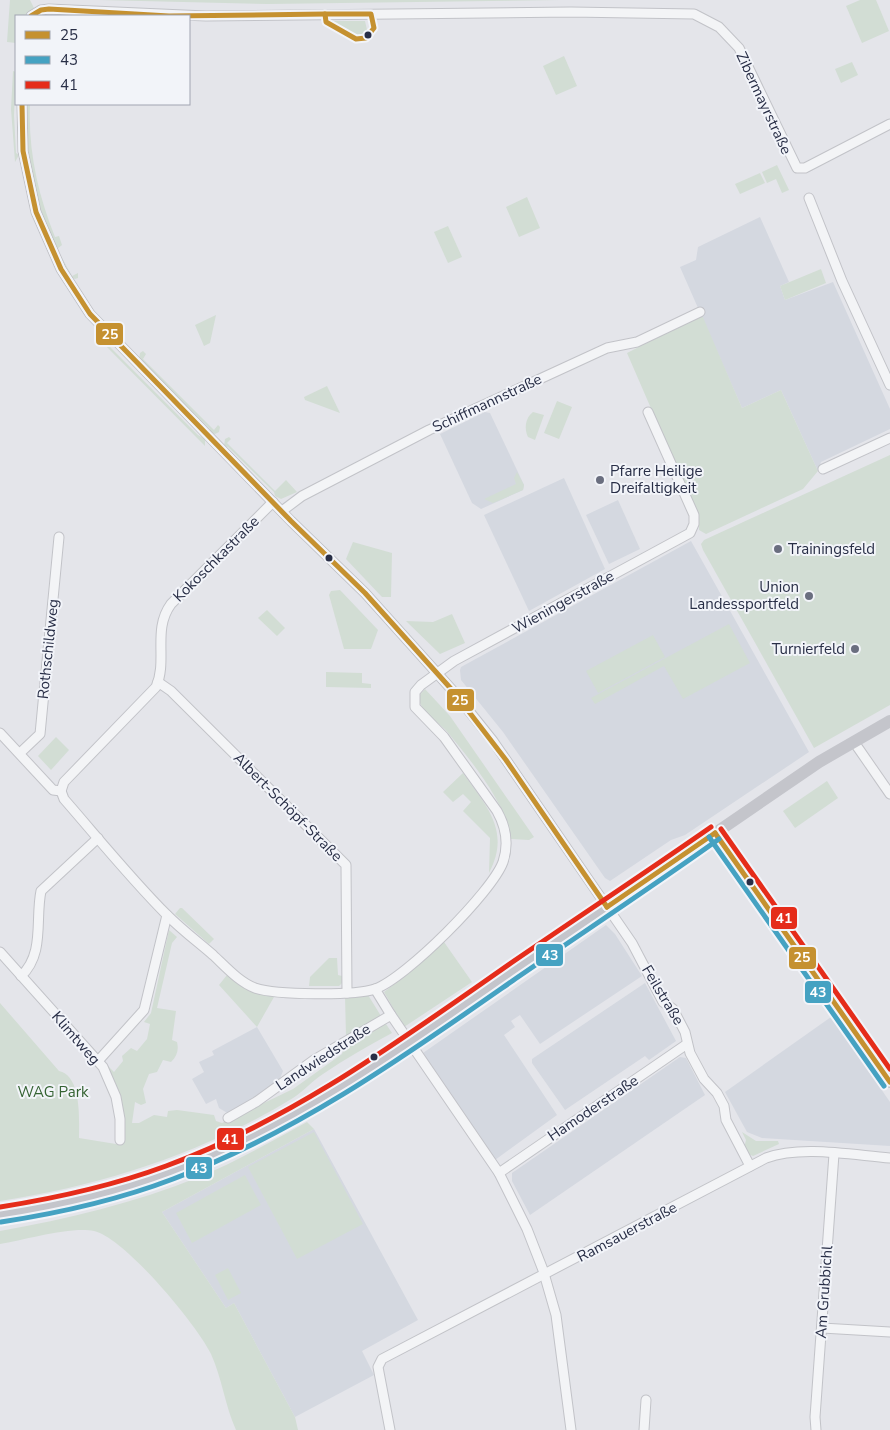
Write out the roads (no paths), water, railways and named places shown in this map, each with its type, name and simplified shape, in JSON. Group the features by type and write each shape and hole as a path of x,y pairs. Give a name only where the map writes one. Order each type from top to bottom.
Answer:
{"main road":[{"name":"Landwiedstraße","path":"0,1215 94,1197 200,1161 285,1119 410,1042 812,766 890,721"},
{"path":"715,833 890,1082"}],"street":[{"name":"Zibermayrstraße","path":"33,15 41,10 49,9 153,15"},
{"name":"Zibermayrstraße","path":"190,16 631,12 694,14 719,27 739,48 797,168 805,168 890,124"},
{"name":"Feilstraße","path":"22,105 23,151 32,199 53,254 80,300 105,332 365,593 438,673 493,741 638,953 663,1002 673,1009 685,1032 690,1053 704,1079 717,1093 724,1106 726,1120 750,1166"},
{"path":"809,198 849,297 890,385"},
{"name":"Schiffmannstraße","path":"282,511 302,496 429,430 607,348 637,342 700,312"},
{"name":"Wieningerstraße","path":"438,673 473,650 690,532 694,524 694,515 648,412"},
{"path":"823,469 890,438"},
{"name":"Kokoschkastraße","path":"158,682 161,625 167,609 274,502"},
{"name":"Rothschildweg","path":"20,753 40,734 59,537"},
{"path":"158,682 152,693 64,782 61,791 64,799 167,915 250,985 271,991 347,993 375,989 397,978 446,933 494,877 505,855 506,832 498,811 465,764 413,702 417,689 438,673"},
{"name":"Albert-Schöpf-Straße","path":"158,682 171,691 346,865 347,993"},
{"path":"0,734 53,790 61,791"},
{"path":"854,742 890,794"},
{"path":"21,976 30,964 35,950 41,891 98,838"},
{"path":"98,1061 144,1010 167,915"},
{"name":"Klimtweg","path":"0,952 98,1061 108,1076 116,1097 120,1119 120,1140"},
{"path":"375,989 499,1172 528,1229 545,1276 560,1343 571,1430"},
{"name":"Landwiedstraße","path":"228,1118 256,1102 314,1060 391,1015"},
{"name":"Hamoderstraße","path":"499,1172 687,1044"},
{"name":"Ramsauerstraße","path":"390,1430 379,1363 382,1359 545,1276 750,1166 782,1153 890,1158"},
{"name":"Am Grubbichl","path":"816,1430 834,1154"},
{"path":"822,1328 890,1332"},
{"path":"644,1430 646,1400"}],"place":[{"name":"Pfarre Heilige Dreifaltigkeit","path":"600,480"},
{"name":"Trainingsfeld","path":"778,549"},
{"name":"Union Landessportfeld","path":"809,596"},
{"name":"Turnierfeld","path":"855,649"}],"park label":[{"name":"WAG Park","path":"53,1092"}]}
